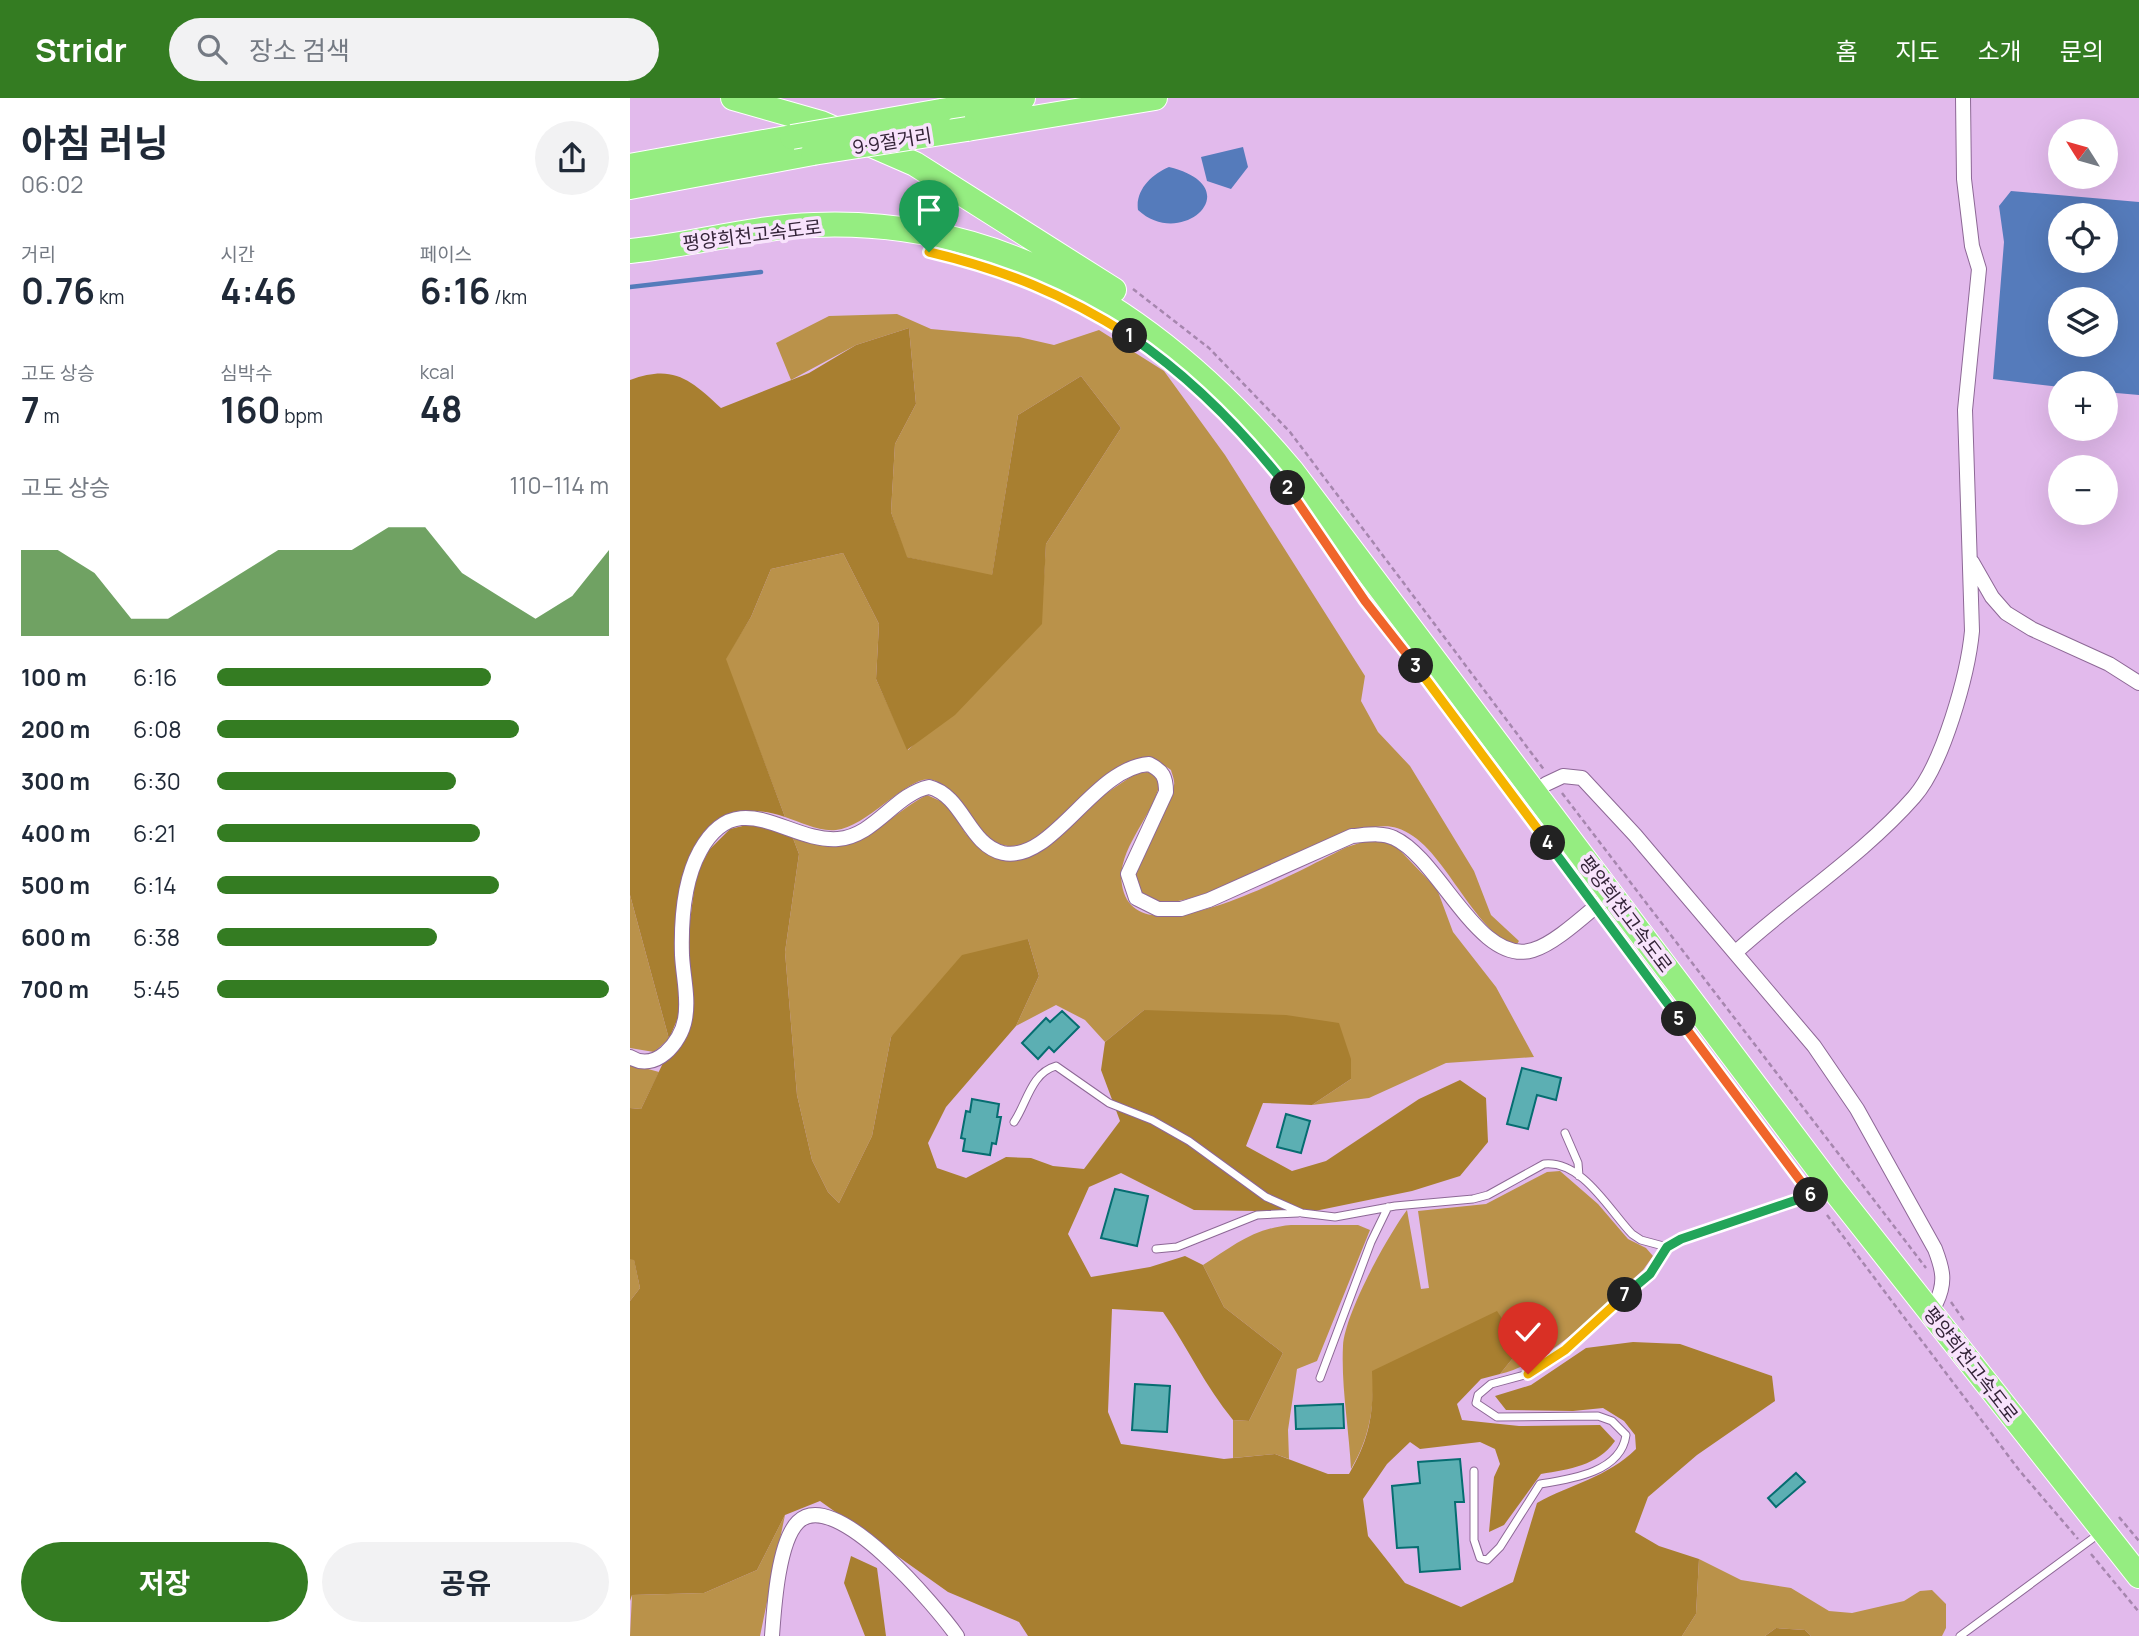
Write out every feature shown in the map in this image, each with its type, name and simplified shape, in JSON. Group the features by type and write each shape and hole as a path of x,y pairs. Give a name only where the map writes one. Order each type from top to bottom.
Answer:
{"highway":[{"name":"평양희천고속도로","path":"733,98 821,123 915,164 1117,292 1171,332 1260,416 1546,784 1936,1303 2139,1554"},
{"name":"9·9절거리","path":"630,166 1023,98"},
{"name":"9·9절거리","path":"630,187 813,153 1155,98"},
{"name":"평양희천고속도로","path":"630,251 812,225 858,225 927,233 989,247 1035,265 1132,319 1184,360 1252,423 1292,471 1611,894 1823,1193 2139,1576"}],"street":[{"path":"1736,952 1881,830 1915,796 1932,771 1969,661 1972,631 1965,410 1979,269 1972,246 1964,178 1964,98"},
{"path":"1970,557 1992,597 2006,613 2032,629 2109,664 2139,683"},
{"path":"630,1057 638,1062 652,1062 663,1055 681,1032 687,1009 682,954 683,918 694,865 701,849 721,827 752,817 811,835 839,839 856,835 914,790 929,788 956,805 978,837 990,848 1004,853 1024,852 1045,841 1074,811 1121,772 1149,764 1159,769 1166,779 1166,792 1128,874 1136,898 1158,909 1181,909 1209,900 1352,836 1375,834 1393,837 1406,845 1433,872 1490,942 1507,952 1535,950 1611,894"},
{"path":"1546,784 1563,776 1582,778 1736,952 1814,1046 1857,1108 1904,1189 1944,1272 1943,1290 1936,1303"},
{"path":"772,1636 785,1547 799,1521 810,1515 824,1516 844,1525 883,1553 933,1601 957,1636"}],"lane":[{"path":"1014,1122 1037,1078 1045,1069 1056,1066 1109,1103 1152,1120 1189,1141 1265,1197 1302,1213"},
{"path":"1565,1133 1578,1163 1579,1176"},
{"path":"1156,1249 1177,1247 1257,1215 1302,1213 1335,1217 1388,1207 1488,1195 1544,1164 1554,1163 1579,1176 1632,1234 1641,1240 1667,1247"},
{"path":"1474,1471 1474,1540 1480,1558 1488,1560 1500,1548 1540,1484 1569,1479 1613,1461 1624,1449 1626,1434 1612,1421 1584,1415 1550,1419 1497,1417 1476,1403 1478,1395 1491,1384 1528,1374 1565,1350 1650,1274 1667,1247 1681,1239 1823,1193"},
{"path":"1320,1378 1367,1253 1388,1207"},
{"path":"1960,1636 2103,1530"}],"path":[{"path":"1732,1089 1823,1193 2019,1470 2139,1612"}],"shaded area":[{"path":"897,314 931,329 1019,337 1054,345 1099,330 1164,371 1225,455 1365,676 1361,701 1378,732 1410,766 1474,871 1491,915 1519,941 1515,947 1498,936 1483,921 1428,849 1413,836 1397,828 1370,828 1335,838 1215,890 1180,901 1153,901 1137,888 1137,863 1165,810 1174,783 1171,770 1151,760 1133,761 1115,769 1053,829 1038,839 1017,846 1001,845 989,837 959,800 947,788 933,780 913,784 862,820 836,830 817,828 785,817 725,659 751,617 771,569 843,553 879,624 876,679 908,750 1041,624 1046,544 1121,428 1081,376 1018,415 992,576 906,557 891,512 895,444 916,404 909,328 856,345 791,380 776,343 829,316"},
{"path":"909,328 916,404 895,444 891,512 907,557 992,575 1018,415 1081,376 1121,428 1046,544 1042,624 955,715 907,750 876,679 879,624 843,553 771,569 751,617 726,659 785,817 753,811 727,816 706,833 689,860 680,1013 669,1039 630,895 630,380 658,374 680,377 700,389 721,408 809,373 856,345"},
{"path":"1147,772 1155,775 1160,782 1151,807 1130,846 1122,872 1122,885 1134,907 1157,916 1189,913 1263,888 1347,847 1369,840 1391,841 1437,889 1453,932 1496,987 1534,1057 1446,1063 1369,1098 1312,1105 1351,1079 1144,1010 1105,1042 1085,1020 1056,1005 1016,1026 1039,976 1028,939 891,1037 872,1136 839,1203 828,1192 812,1160 797,1095 785,952 799,854 791,833 824,844 845,845 865,837 927,795 947,804 966,834 987,852 1013,860 1036,854 1084,808 1135,774"},
{"path":"751,824 791,833 799,854 785,952 797,1095 812,1160 828,1192 839,1203 872,1136 891,1037 962,955 1028,939 1039,976 1016,1026 946,1107 928,1143 937,1168 966,1178 1006,1157 1031,1158 1053,1166 1084,1169 1120,1121 1101,1070 1105,1042 1144,1010 1286,1015 1339,1023 1351,1059 1351,1079 1312,1105 1263,1103 1246,1146 1292,1171 1326,1161 1419,1099 1460,1080 1486,1098 1488,1142 1460,1176 1412,1191 1310,1212 1194,1210 1121,1173 1089,1187 1068,1234 1091,1277 1150,1267 1185,1256 1203,1265 1224,1307 1283,1353 1249,1421 1233,1420 1163,1312 1112,1309 1108,1412 1121,1444 1224,1459 1275,1454 1328,1474 1349,1474 1362,1449 1369,1425 1372,1371 1497,1311 1505,1323 1520,1334 1517,1353 1500,1374 1481,1379 1457,1404 1462,1420 1519,1426 1600,1425 1615,1441 1591,1461 1541,1474 1504,1525 1489,1532 1494,1477 1500,1464 1495,1449 1480,1442 1420,1449 1410,1442 1387,1464 1363,1499 1368,1536 1405,1583 1461,1607 1513,1582 1537,1503 1614,1467 1636,1449 1635,1435 1624,1421 1603,1408 1573,1411 1506,1410 1495,1396 1531,1385 1586,1348 1633,1342 1680,1344 1772,1376 1775,1401 1697,1455 1648,1497 1635,1532 1659,1546 1699,1559 1696,1614 1682,1636 1028,1636 1019,1622 948,1592 820,1501 785,1515 757,1570 704,1593 632,1595 630,1601 630,1301 640,1288 634,1260 630,1259 630,1108 641,1109 663,1063 688,1034 691,1016 686,951 696,875 709,850 730,829"},
{"path":"630,895 669,1039 654,1052 630,1048"},
{"path":"630,1064 659,1072 641,1109 630,1108"},
{"path":"1560,1171 1598,1204 1628,1239 1646,1248 1653,1256 1643,1270 1577,1331 1521,1367 1500,1374 1517,1353 1373,1371 1370,1422 1363,1445 1351,1469 1343,1376 1346,1332 1368,1276 1407,1210 1421,1289 1429,1288 1418,1211 1486,1204 1547,1172"},
{"path":"1291,1225 1358,1225 1370,1230 1317,1361 1297,1369 1288,1430 1289,1459 1275,1454 1233,1458 1233,1420 1249,1421 1283,1353 1224,1307 1203,1265 1255,1234"},
{"path":"630,1259 634,1259 640,1288 630,1301"},
{"path":"785,1515 760,1636 630,1636 632,1595 704,1593 757,1570"},
{"path":"851,1556 877,1568 886,1636 865,1636 844,1583"},
{"path":"1699,1559 1741,1580 1791,1588 1829,1611 1852,1613 1904,1601 1920,1591 1932,1590 1946,1604 1946,1628 1942,1636 1811,1636 1805,1630 1776,1628 1765,1636 1682,1636 1696,1614"},
{"path":"1776,1628 1805,1630 1811,1636 1765,1636"}],"water":[{"path":"1243,147 1248,167 1231,189 1207,181 1201,157"},
{"path":"1169,167 1193,176 1205,188 1207,200 1201,211 1189,220 1173,223 1155,221 1138,210 1142,189 1157,174"},
{"path":"2011,191 2139,202 2139,395 2118,393 2118,371 2048,371 2048,386 1993,379 2004,242 1999,206"}],"building":[{"path":"1062,1011 1079,1027 1054,1052 1049,1047 1038,1059 1022,1043 1046,1018 1050,1022"},
{"path":"1522,1068 1561,1078 1556,1100 1537,1095 1528,1129 1507,1124"},
{"path":"972,1099 999,1104 997,1117 1001,1117 996,1144 992,1143 990,1155 963,1151 965,1139 961,1138 966,1111 970,1112"},
{"path":"1286,1114 1310,1121 1301,1153 1277,1147"},
{"path":"1115,1189 1148,1196 1137,1246 1101,1238"},
{"path":"1135,1384 1170,1386 1167,1432 1132,1430"},
{"path":"1343,1404 1344,1428 1296,1429 1295,1406"},
{"path":"1460,1459 1464,1502 1455,1502 1460,1569 1420,1572 1418,1547 1397,1548 1392,1486 1420,1483 1418,1462"},
{"path":"1796,1473 1805,1482 1776,1507 1768,1498"}],"waterway":[{"path":"630,287 761,272"}],"route":[{"path":"929,252 1013,275 1057,293 1095,314 1133,338 1169,366 1261,454 1303,507 1365,601 1812,1195 1681,1239 1667,1247 1661,1261 1650,1274 1594,1321 1565,1350 1528,1374"}]}
